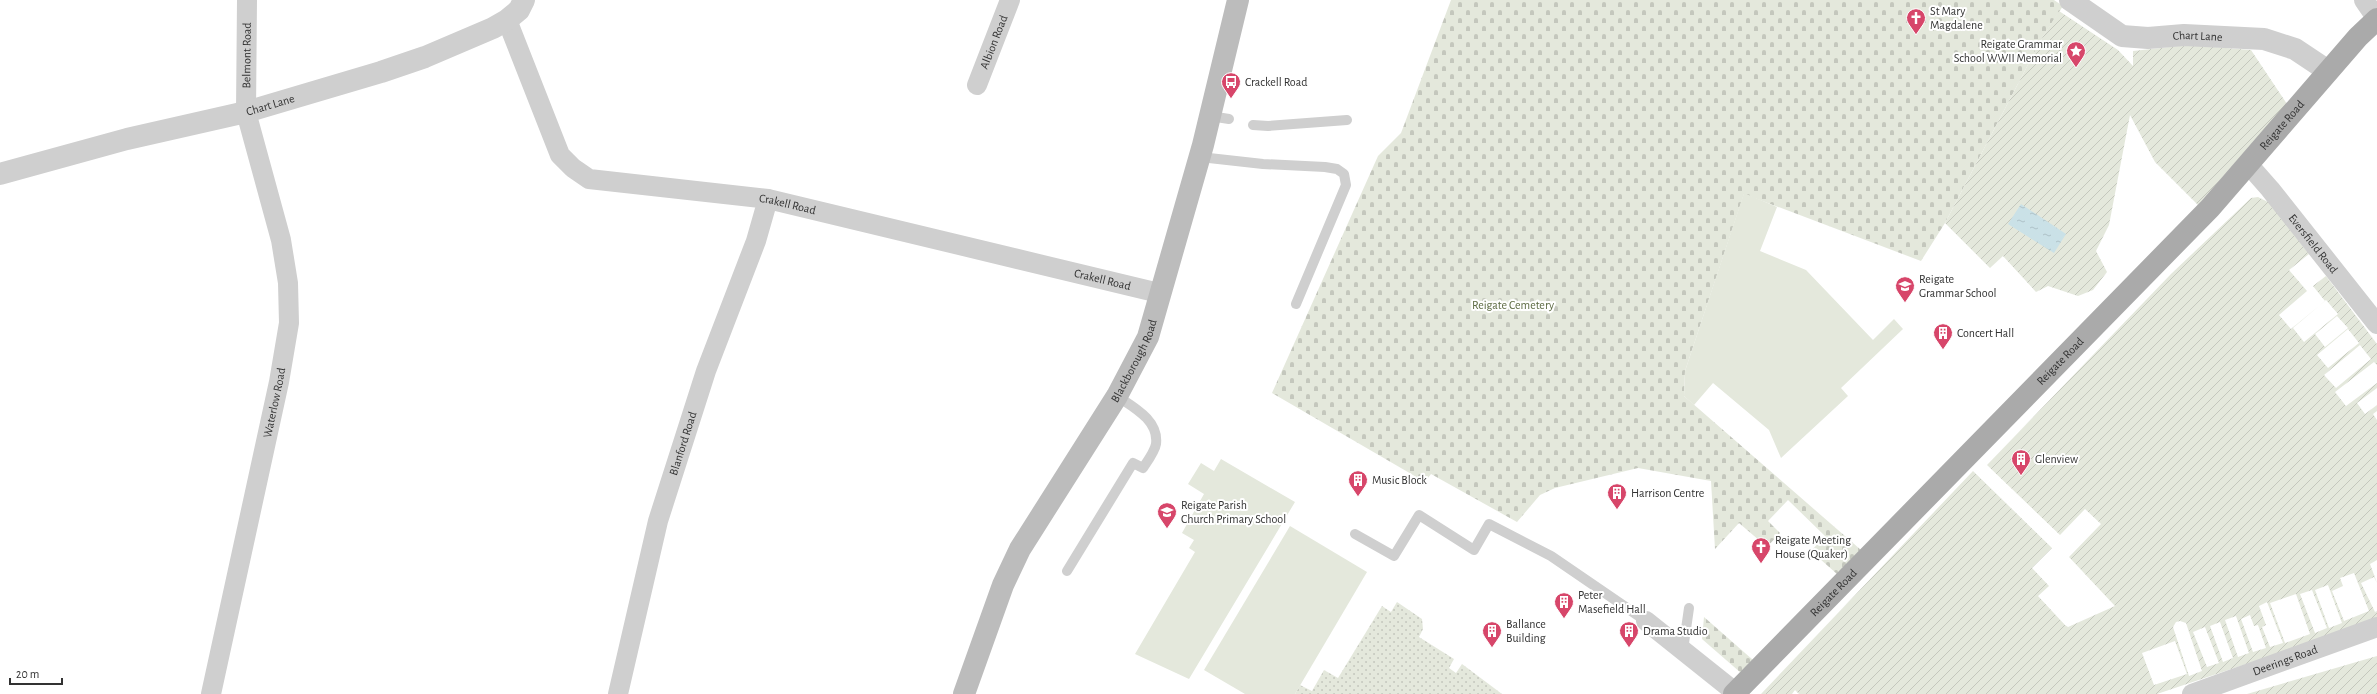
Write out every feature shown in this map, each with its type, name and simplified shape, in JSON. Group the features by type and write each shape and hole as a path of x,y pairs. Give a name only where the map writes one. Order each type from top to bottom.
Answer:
{"main road":[{"name":"Blackborough Road","path":"964,694 1003,585 1020,549 1116,396 1148,337 1200,157 1220,117 1238,0"},
{"name":"Reigate Road","path":"1734,693 2210,208 2358,37 2377,19"}],"street":[{"name":"Belmont Road","path":"246,112 247,0"},
{"name":"Chart Lane","path":"0,174 127,139 246,112 425,57 465,41 507,20 519,10 524,0"},
{"name":"Albion Road","path":"977,85 1010,0"},
{"name":"Chart Lane","path":"2070,0 2122,36 2148,38 2184,35 2264,39 2295,49 2328,71"},
{"path":"2364,0 2377,19"},
{"name":"Crakell Road","path":"507,20 560,155 573,168 589,179 768,199 1160,293"},
{"name":"Waterlow Road","path":"211,694 279,382 289,323 288,283 281,240 246,112"},
{"name":"Eversfield Road","path":"2248,164 2270,189 2377,324"},
{"name":"Blanford Road","path":"618,694 658,522 706,371 756,241 768,199"},
{"path":"1646,621 1734,693"},
{"name":"Deerings Road","path":"2192,694 2377,627"}],"lane":[{"path":"1253,125 1268,126 1347,120"},
{"path":"1200,157 1263,164 1326,167 1337,169 1344,174 1346,185 1296,304"},
{"path":"1067,571 1133,463 1143,468 1156,445 1155,428 1141,412 1116,396"},
{"path":"1355,534 1394,556 1419,515 1474,550 1489,524 1551,556 1646,621"},
{"path":"1683,650 1689,608"}],"green space":[{"name":"Reigate Cemetery","path":"1451,0 2054,0 2063,6 2042,38 1945,223 1921,261 1744,194 1685,371 1684,396 1861,550 1837,574 1811,551 1825,536 1788,500 1768,521 1780,533 1767,547 1739,523 1715,549 1711,481 1638,468 1555,488 1540,495 1517,522 1431,474 1425,482 1272,393 1378,156 1401,133"},
{"path":"2059,11 2118,50 2133,66 2133,51 2188,45 2251,50 2287,104 2198,205 2155,162 2130,115 2109,225 2096,251 2107,272 2093,290 2078,296 2048,286 2036,292 2003,256 1990,268 1945,223 2042,38"},
{"path":"1744,193 1777,207 1760,251 1806,270 1873,340 1894,319 1903,329 1841,388 1848,396 1781,458 1769,430 1713,383 1694,405 1684,396 1685,371"},
{"path":"2258,197 2270,203 2309,254 2289,270 2307,291 2279,315 2291,329 2319,306 2293,328 2304,342 2338,314 2313,286 2326,276 2377,344 2377,365 2374,362 2335,392 2346,406 2377,383 2377,388 2357,403 2365,414 2377,405 2377,411 2373,414 2377,420 2377,560 2370,564 2377,583 2374,577 2361,583 2375,612 2377,611 2377,620 2157,694 1799,694 1795,690 1792,694 1761,694 1973,471 2052,548 2032,568 2049,586 2038,596 2065,625 2068,627 2115,606 2069,557 2101,524 2085,509 2060,535 1987,465 2171,274 2251,198","holes":["2337,316 2348,328 2325,347 2315,334","2348,329 2359,343 2328,368 2317,355","2360,345 2371,359 2336,388 2324,375","2354,573 2369,611 2344,621 2332,591 2343,586 2340,578","2328,585 2342,623 2329,628 2315,590","2312,590 2327,628 2315,633 2300,594","2296,594 2310,634 2285,643 2270,603","2267,602 2283,643 2270,647 2262,627 2266,625 2259,606","2250,615 2254,626 2258,625 2266,648 2253,652 2241,619","2236,616 2249,653 2238,657 2225,620","2180,621 2186,623 2202,671 2189,676 2173,627 2176,622","2220,622 2233,658 2223,662 2210,626","2205,627 2219,663 2207,667 2193,632","2175,641 2187,674 2154,685 2142,653"]},
{"path":"1221,459 1295,502 1189,679 1135,654 1195,552 1189,548 1194,540 1182,533 1204,494 1188,484 1201,463 1214,471"},
{"path":"1290,526 1367,572 1295,694 1245,694 1204,670"},
{"path":"1397,602 1422,619 1423,629 1419,637 1454,659 1449,668 1456,673 1462,664 1502,694 1295,694 1300,685 1312,691 1324,670 1338,678 1382,606 1391,612"},
{"path":"1704,617 1753,660 1741,673 1702,639"},
{"path":"2377,656 2377,694 2247,694"}],"water":[{"path":"2021,204 2066,234 2054,253 2008,224"}],"place":[{"name":"St Mary Magdalene","path":"1916,35"},
{"name":"Reigate Grammar School WWII Memorial","path":"2076,68"},
{"name":"Crackell Road","path":"1231,99"},
{"name":"Reigate Grammar School","path":"1905,303"},
{"name":"Concert Hall","path":"1943,350"},
{"name":"Glenview","path":"2021,476"},
{"name":"Music Block","path":"1358,497"},
{"name":"Harrison Centre","path":"1617,510"},
{"name":"Reigate Parish Church Primary School","path":"1167,529"},
{"name":"Reigate Meeting House (Quaker)","path":"1761,564"},
{"name":"Peter Masefield Hall","path":"1564,619"},
{"name":"Ballance Building","path":"1492,648"},
{"name":"Drama Studio","path":"1629,648"}]}
